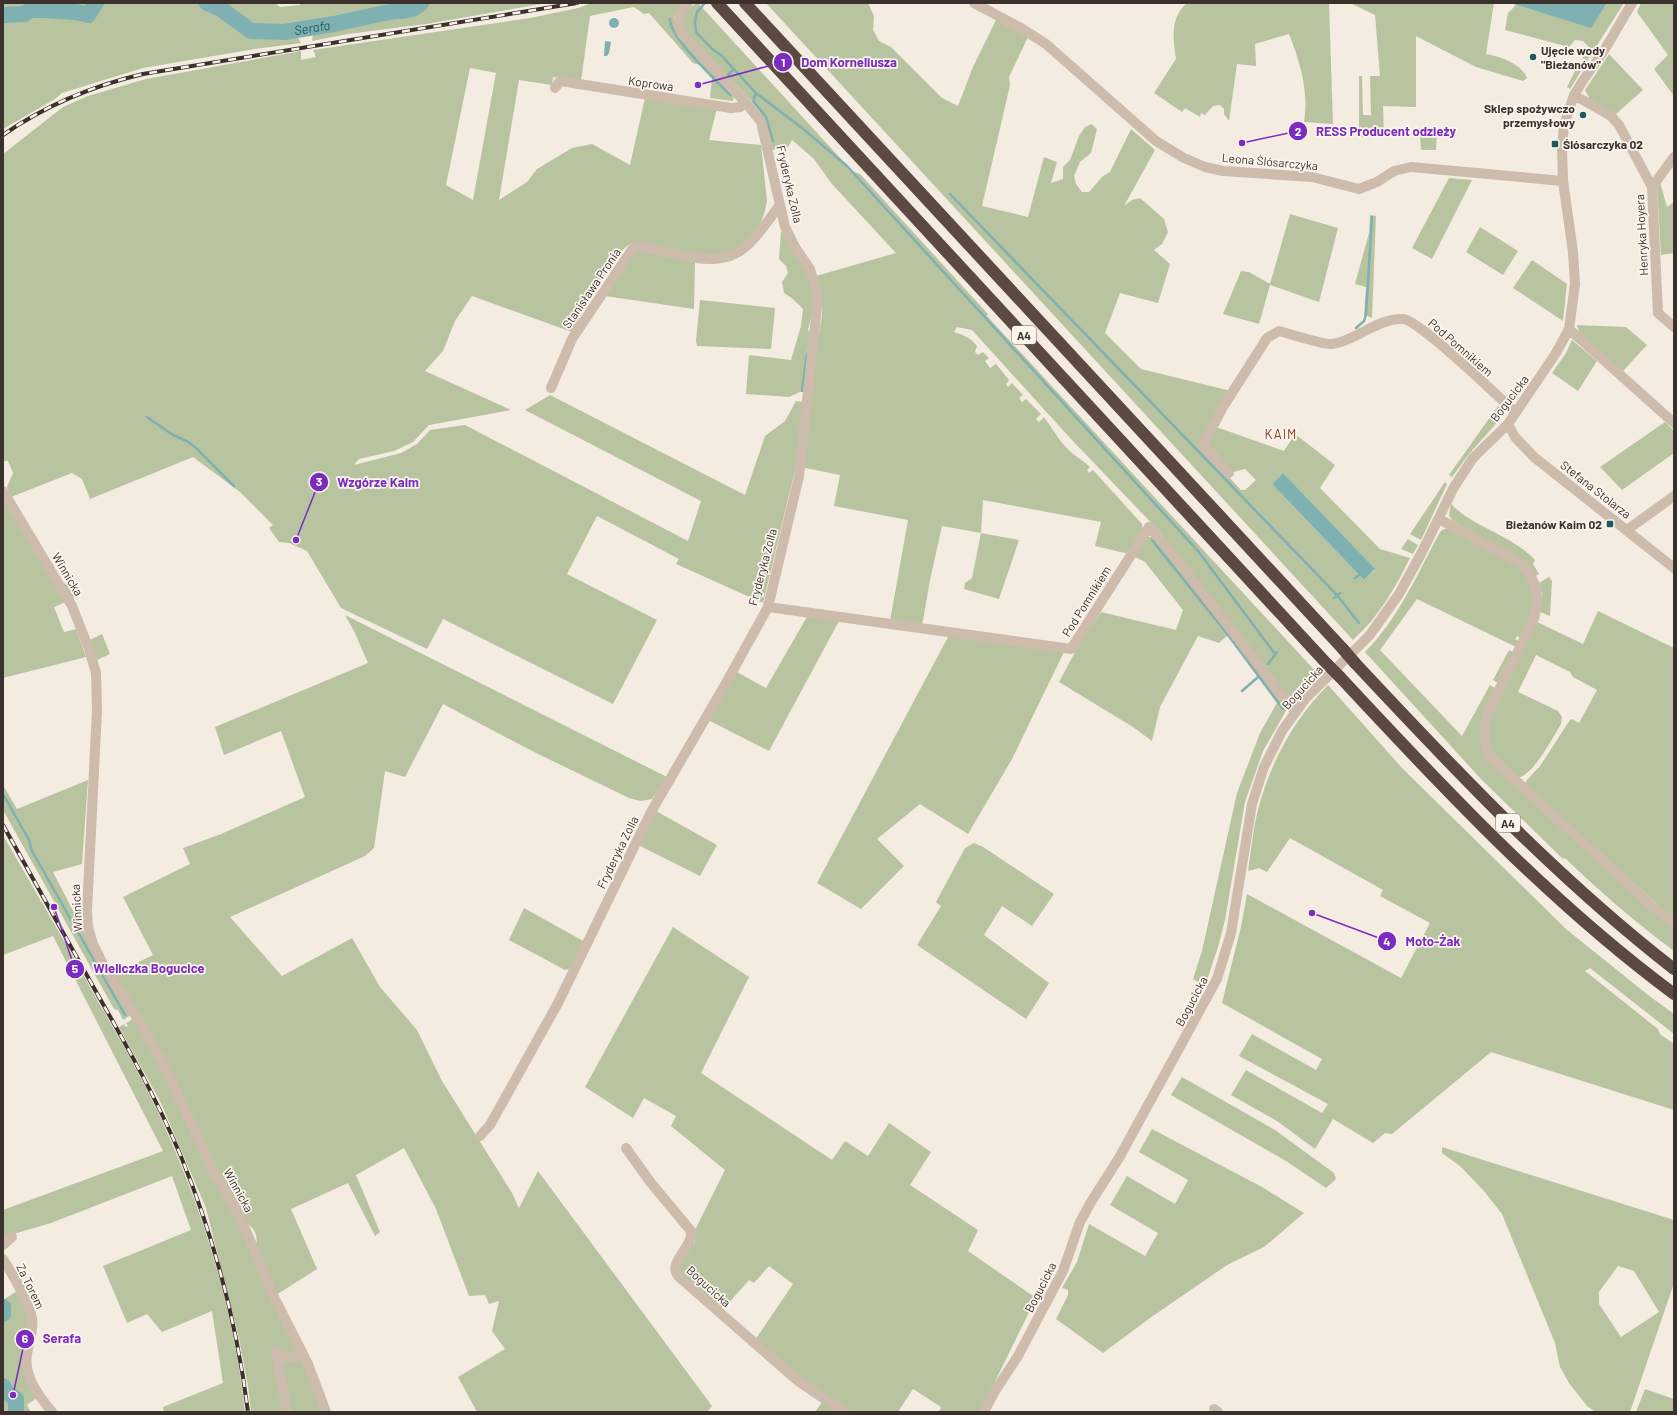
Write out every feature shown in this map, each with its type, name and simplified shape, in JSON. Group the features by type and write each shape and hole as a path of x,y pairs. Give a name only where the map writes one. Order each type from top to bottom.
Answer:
{"highway":[{"name":"A4","path":"745,3 1469,785 1540,854 1613,920 1674,969"},
{"name":"A4","path":"719,5 1445,790 1528,872 1609,944 1674,994"}],"street":[{"name":"Fryderyka Zolla","path":"480,1136 490,1125 558,1004 651,812 726,684 768,607 798,476 818,302 812,275 790,238 779,206 759,119 746,103 690,44 680,30 680,16 688,3"},
{"name":"Leona Ślósarczyka","path":"974,3 1046,44 1152,138 1184,158 1205,167 1223,171 1303,175 1332,181 1355,189 1364,188 1394,171 1412,167 1563,181"},
{"name":"Bogucicka","path":"984,1412 1021,1350 1063,1271 1080,1222 1119,1158 1217,979 1231,933 1252,804 1264,767 1273,749 1295,712 1316,688 1369,636 1399,594 1439,519 1454,487 1473,458 1508,424 1556,353 1568,329 1575,284 1574,258 1563,181 1562,149 1564,125 1574,95 1632,3"},
{"name":"Koprowa","path":"555,88 560,81 731,108 740,107 746,103"},
{"name":"Henryka Hoyera","path":"1574,95 1612,116 1652,187 1658,313 1674,327"},
{"path":"1652,187 1674,157"},
{"name":"Stanisława Pronia","path":"551,388 572,340 633,248 650,248 702,259 720,259 732,256 748,245 779,206"},
{"name":"Pod Pomnikiem","path":"1230,473 1203,445 1223,407 1267,338 1279,331 1330,344 1341,342 1389,321 1404,319 1425,330 1515,412"},
{"path":"1568,329 1674,423"},
{"name":"Stefana Stolarza","path":"1508,424 1515,437 1534,457 1674,568"},
{"name":"Winnicka","path":"3,491 72,606 89,649 96,673 97,710 87,911 88,927 93,944 105,968 165,1067 213,1171 241,1219 272,1292 304,1356 326,1412"},
{"path":"1627,530 1674,496"},
{"path":"1439,519 1522,564 1530,572 1538,594 1538,605 1534,619 1486,716 1484,730 1485,746 1489,756 1652,906 1674,922"},
{"name":"Pod Pomnikiem","path":"768,607 1071,649 1149,527 1166,546 1295,712"},
{"name":"Bogucicka","path":"626,1148 651,1182 691,1231 690,1243 676,1264 675,1270 678,1276 798,1381 844,1412"},
{"path":"3,1245 12,1237"},
{"name":"Za Torem","path":"3,1259 14,1277 32,1317 32,1334 26,1357 26,1371 40,1398 52,1412"},
{"path":"287,1412 277,1355 304,1356"}],"green space":[{"path":"3,3 275,3 280,7 300,5 300,3 547,3 426,24 348,34 312,41 313,34 297,36 301,43 255,49 143,68 62,93 55,99 3,129"},
{"path":"592,3 682,3 674,17 677,34 734,96 733,101 710,98 712,78 700,65 693,63 649,13 644,14 634,7 590,16 581,81 553,77 552,85 519,80 499,200 527,182 537,169 572,148 592,144 630,165 645,98 717,108 709,140 761,145 767,201 760,225 748,241 732,251 714,255 694,255 673,252 631,243 623,250 607,271 572,332 472,296 455,321 443,351 425,371 511,410 429,425 413,442 394,451 359,459 354,465 401,453 417,444 430,430 465,425 688,541 701,501 525,410 550,395 745,495 765,436 785,421 796,401 803,402 801,425 807,429 810,389 822,315 822,298 816,276 896,253 832,184 814,159 792,140 788,147 772,150 766,125 758,109 695,44 685,30 683,21 684,17 691,7 698,3 852,171 860,174 988,314 987,316 1318,674 1294,701 1291,700 1161,533 1071,439 972,330 957,327 954,332 967,337 975,343 977,346 975,352 978,355 983,352 989,358 985,361 990,368 996,364 1009,380 1006,384 1008,387 1012,383 1023,395 1019,398 1022,402 1026,399 1041,414 1036,419 1039,422 1044,417 1064,445 1090,467 1087,470 1089,473 1093,470 1142,524 1143,532 1129,554 1095,546 1101,522 983,500 981,533 942,526 922,626 890,621 908,520 834,506 840,475 796,466 763,603 676,564 679,559 597,516 567,574 657,620 613,704 443,619 427,649 341,608 307,551 289,543 279,542 269,528 273,525 240,492 193,457 90,499 82,479 72,473 11,497 7,487 13,473 8,461 3,461 3,154 63,107 88,96 146,79 301,51 301,60 316,57 313,50 530,18 578,8","holes":["470,68 496,73 473,200 446,185"]},
{"path":"766,3 868,3 874,16 873,30 879,41 891,47 942,98 958,106 973,67 996,20 1028,37 1009,77 1010,85 982,206 1028,217 1044,157 1057,162 1051,183 1063,179 1063,167 1070,160 1079,136 1085,127 1091,124 1097,129 1091,153 1080,162 1074,176 1076,184 1082,192 1089,192 1103,176 1110,172 1131,129 1155,150 1124,206 1132,200 1140,198 1164,219 1168,232 1162,244 1154,250 1170,264 1158,303 1120,293 1105,333 1141,369 1231,391 1199,445 1241,490 1245,490 1256,480 1245,469 1233,472 1205,444 1216,427 1284,451 1295,434 1335,465 1320,488 1380,549 1410,558 1386,602 1371,622 1353,640","holes":["1283,473 1375,570 1364,580 1272,484"]},
{"path":"1187,3 1329,3 1333,124 1304,122 1304,88 1297,55 1289,34 1255,44 1256,66 1237,64 1229,121 1224,114 1224,109 1220,105 1213,106 1205,115 1201,113 1200,117 1185,108 1182,112 1154,93 1176,59 1174,44 1175,22 1178,15"},
{"path":"1350,3 1494,3 1486,54 1510,62 1520,69 1527,78 1523,81 1476,67 1416,36 1416,107 1383,106 1384,135 1359,137 1359,76 1362,76 1363,115 1371,115 1370,76 1380,76 1375,15"},
{"path":"1607,3 1624,3 1587,61 1582,58 1590,48 1583,41 1575,40 1569,47 1505,30 1508,13 1516,5 1591,27"},
{"path":"1641,3 1674,3 1674,96 1654,69 1668,55 1637,12"},
{"path":"1609,54 1643,90 1616,114 1590,99 1585,90"},
{"path":"1578,65 1583,68 1570,89 1567,87"},
{"path":"1437,130 1436,150 1421,150 1420,134"},
{"path":"1449,178 1472,180 1432,259 1412,248"},
{"path":"1660,182 1667,207 1674,202 1674,253 1661,255 1657,187"},
{"path":"1290,214 1338,228 1319,302 1270,285 1259,324 1223,314 1241,271 1249,272 1270,284"},
{"path":"1370,215 1376,216 1372,318 1364,315 1366,287 1355,284 1369,233"},
{"path":"1480,227 1518,251 1503,275 1466,252"},
{"path":"781,231 807,271 815,301 808,330 810,333 802,391 789,397 746,394 749,355 791,360 801,326 803,309 793,299 784,293 782,282 788,273 786,266 779,259"},
{"path":"638,251 695,262 694,309 605,296 627,256"},
{"path":"1532,260 1567,284 1563,321 1513,288"},
{"path":"700,300 775,308 771,349 697,346 696,341"},
{"path":"1577,325 1626,327 1647,345 1623,371 1580,335"},
{"path":"1572,340 1597,361 1578,391 1552,373 1566,353"},
{"path":"1498,406 1502,410 1502,415 1469,454 1452,477 1449,475"},
{"path":"1665,422 1674,431 1674,453 1622,490 1600,467"},
{"path":"1445,482 1447,484 1421,540 1410,534"},
{"path":"3,495 66,602 54,607 64,632 76,629 86,657 3,678"},
{"path":"1451,504 1460,512 1482,526 1526,551 1535,560 1533,564 1539,574 1535,576 1476,534 1452,520 1449,515"},
{"path":"1449,528 1519,567 1532,585 1533,610 1521,638 1517,636 1515,639 1519,641 1516,647 1417,599 1380,650 1462,736 1490,685 1495,688 1481,722 1481,738 1486,759 1605,868 1674,925 1674,951 1617,906 1565,858 1563,859 1481,779 1365,652 1377,639 1397,611 1415,581 1439,534 1442,530"},
{"path":"981,533 1019,540 999,599 964,589 965,583 972,578"},
{"path":"1147,537 1154,537 1263,674 1270,688 1287,709 1263,751 1245,802 1225,920 1205,986 1193,979 1202,951 1237,793 1260,733 1277,703 1228,635 1219,643 1198,636 1160,707 1152,741 1133,727 1059,682 1081,641 1101,612 1176,630 1183,610 1145,562 1133,556"},
{"path":"1408,539 1418,545 1413,554 1401,549"},
{"path":"1549,577 1552,581 1550,616 1540,612 1542,594 1539,583"},
{"path":"69,581 76,597 71,599 63,585"},
{"path":"1598,611 1674,648 1674,919 1525,785 1526,781 1540,766 1570,720 1572,719 1579,723 1597,690 1573,677 1570,672 1536,655 1518,692 1558,711 1562,717 1561,724 1536,763 1524,775 1518,778 1495,757 1490,748 1488,739 1488,719 1535,621 1583,644"},
{"path":"345,615 667,777 652,799 641,801 629,798 532,751 443,704 405,777 385,771 374,848 365,856 230,917 282,976 352,938 380,987 417,1030 442,1081 512,1193 519,1208 538,1171 712,1406 707,1412 477,1412 458,1377 505,1349 492,1331 499,1301 489,1304 485,1295 469,1296 436,1209 404,1148 356,1175 380,1232 375,1236 348,1183 291,1209 317,1269 276,1295 256,1245 257,1239 254,1231 248,1224 217,1168 185,1102 112,975 153,955 123,897 190,864 183,848 221,834 305,797 281,731 224,755 215,727 368,663 354,631"},
{"path":"808,615 839,621 769,751 708,720 737,672 766,688"},
{"path":"102,634 110,654 97,660 90,640"},
{"path":"949,635 1064,652 1012,759 968,834 920,804 877,839 904,866 861,909 817,883"},
{"path":"1509,650 1513,652 1498,683 1493,680"},
{"path":"1328,685 1403,769 1566,929 1674,1014 1674,1034 1590,968 1585,971 1658,1029 1660,1034 1674,1044 1674,1110 1491,1052 1392,1134 1385,1133 1373,1143 1333,1119 1315,1149 1277,1121 1231,1095 1246,1070 1322,1113 1328,1104 1239,1056 1252,1034 1316,1070 1322,1059 1222,1003 1241,927 1247,894 1401,978 1430,923 1380,896 1383,890 1290,838 1267,872 1259,868 1248,871 1256,817 1269,775 1294,727 1304,712"},
{"path":"88,780 82,864 53,872 100,963 131,1015 123,1020 118,1010 114,1009 3,810 3,785 17,809"},
{"path":"656,811 717,845 700,876 638,845"},
{"path":"3,835 132,1061 155,1106 177,1156 204,1227 225,1300 240,1374 245,1412 164,1412 163,1407 223,1383 212,1311 162,1332 147,1314 127,1323 103,1266 191,1230 172,1176 51,1223 3,1237 3,1210 163,1151 53,936 3,955"},
{"path":"974,843 983,847 1054,894 1032,926 1002,906 984,935 1049,983 1026,1019 917,945 941,906 936,902 965,848"},
{"path":"524,908 585,942 570,969 565,970 509,940"},
{"path":"673,927 749,977 701,1073 832,1160 845,1141 868,1156 889,1123 931,1152 910,1185 978,1230 968,1251 1036,1298 980,1412 939,1412 941,1407 913,1389 898,1412 851,1412 803,1382 755,1340 793,1284 769,1266 754,1283 749,1280 726,1306 720,1308 680,1273 679,1265 695,1242 695,1230 725,1170 671,1126 676,1116 644,1098 633,1118 585,1087"},
{"path":"133,1019 152,1051 235,1215 281,1313 323,1412 251,1412 248,1386 239,1339 206,1208 160,1101 119,1027 124,1024 126,1027 128,1026 126,1023"},
{"path":"1182,1077 1275,1130 1334,1173 1336,1179 1326,1188 1286,1161 1171,1095"},
{"path":"1152,1129 1262,1187 1304,1213 1264,1247 1227,1265 1150,1318 1103,1353 1056,1319 1068,1295 1068,1290 1062,1288 1077,1262 1089,1224 1145,1256 1158,1233 1110,1205 1127,1176 1175,1204 1188,1180 1139,1152"},
{"path":"1442,1147 1674,1220 1674,1283 1630,1412 1595,1412 1587,1406 1569,1383 1560,1367 1555,1343 1502,1214 1484,1191 1460,1166 1442,1153","holes":["1618,1266 1634,1271 1659,1312 1621,1337 1599,1304 1599,1292"]},
{"path":"17,1291 29,1316 23,1361 38,1397 27,1405 31,1412 3,1412 3,1300"},
{"path":"1645,1389 1674,1399 1674,1412 1636,1412"},
{"path":"822,1402 839,1412 815,1412"}],"water":[{"path":"1510,3 1607,3 1591,28"},
{"path":"614,18 619,23 614,28 609,23"},
{"path":"605,41 611,42 607,56 604,56"},
{"path":"1283,473 1375,569 1364,580 1272,484"}],"waterway":[{"name":"Serafa","path":"3,15 24,14 31,10 76,12 88,15 96,3"},
{"name":"Serafa","path":"207,3 221,9 251,31 284,32 334,24 394,11 408,10 415,8 421,3"},
{"path":"705,3 697,12 695,22 696,32 712,49 721,55 756,93 802,128 847,166 1198,551 1275,654"},
{"path":"670,19 671,27 685,47 730,95"},
{"path":"728,75 734,69"},
{"path":"756,93 754,102 766,117 773,141"},
{"path":"950,194 1337,595 1359,623"},
{"path":"1356,328 1364,321 1366,314 1372,217"},
{"path":"802,391 807,354"},
{"path":"147,417 173,435 187,441 196,448 234,486"},
{"path":"1152,540 1228,635 1283,709"},
{"path":"1355,578 1359,575"},
{"path":"1334,598 1340,593"},
{"path":"1268,664 1277,652"},
{"path":"1242,691 1258,677"},
{"path":"3,794 29,840 32,851 125,1015"},
{"name":"Serafa","path":"3,1307 3,1314"},
{"name":"Serafa","path":"3,1386 6,1392 16,1399 16,1412"}],"railway":[{"path":"3,135 36,114 70,98 106,84 143,74 577,3"},
{"path":"3,825 152,1094 180,1154 214,1249 223,1281 238,1346 248,1412"}],"place":[{"name":"Ujęcie wody \"Bieżanów\"","path":"1533,57"},
{"name":"Dom Korneliusza","path":"698,85"},
{"name":"Sklep spożywczo przemysłowy","path":"1583,115"},
{"name":"RESS Producent odzieży","path":"1242,143"},
{"name":"Ślósarczyka 02","path":"1555,144"},
{"name":"Bieżanów Kaim 02","path":"1610,524"},
{"name":"Wzgórze Kaim","path":"296,540"},
{"name":"Wieliczka Bogucice","path":"54,907"},
{"name":"Moto-Żak","path":"1312,913"},
{"name":"Serafa","path":"13,1395"}],"district":[{"name":"KAIM","path":"1281,434"}]}
